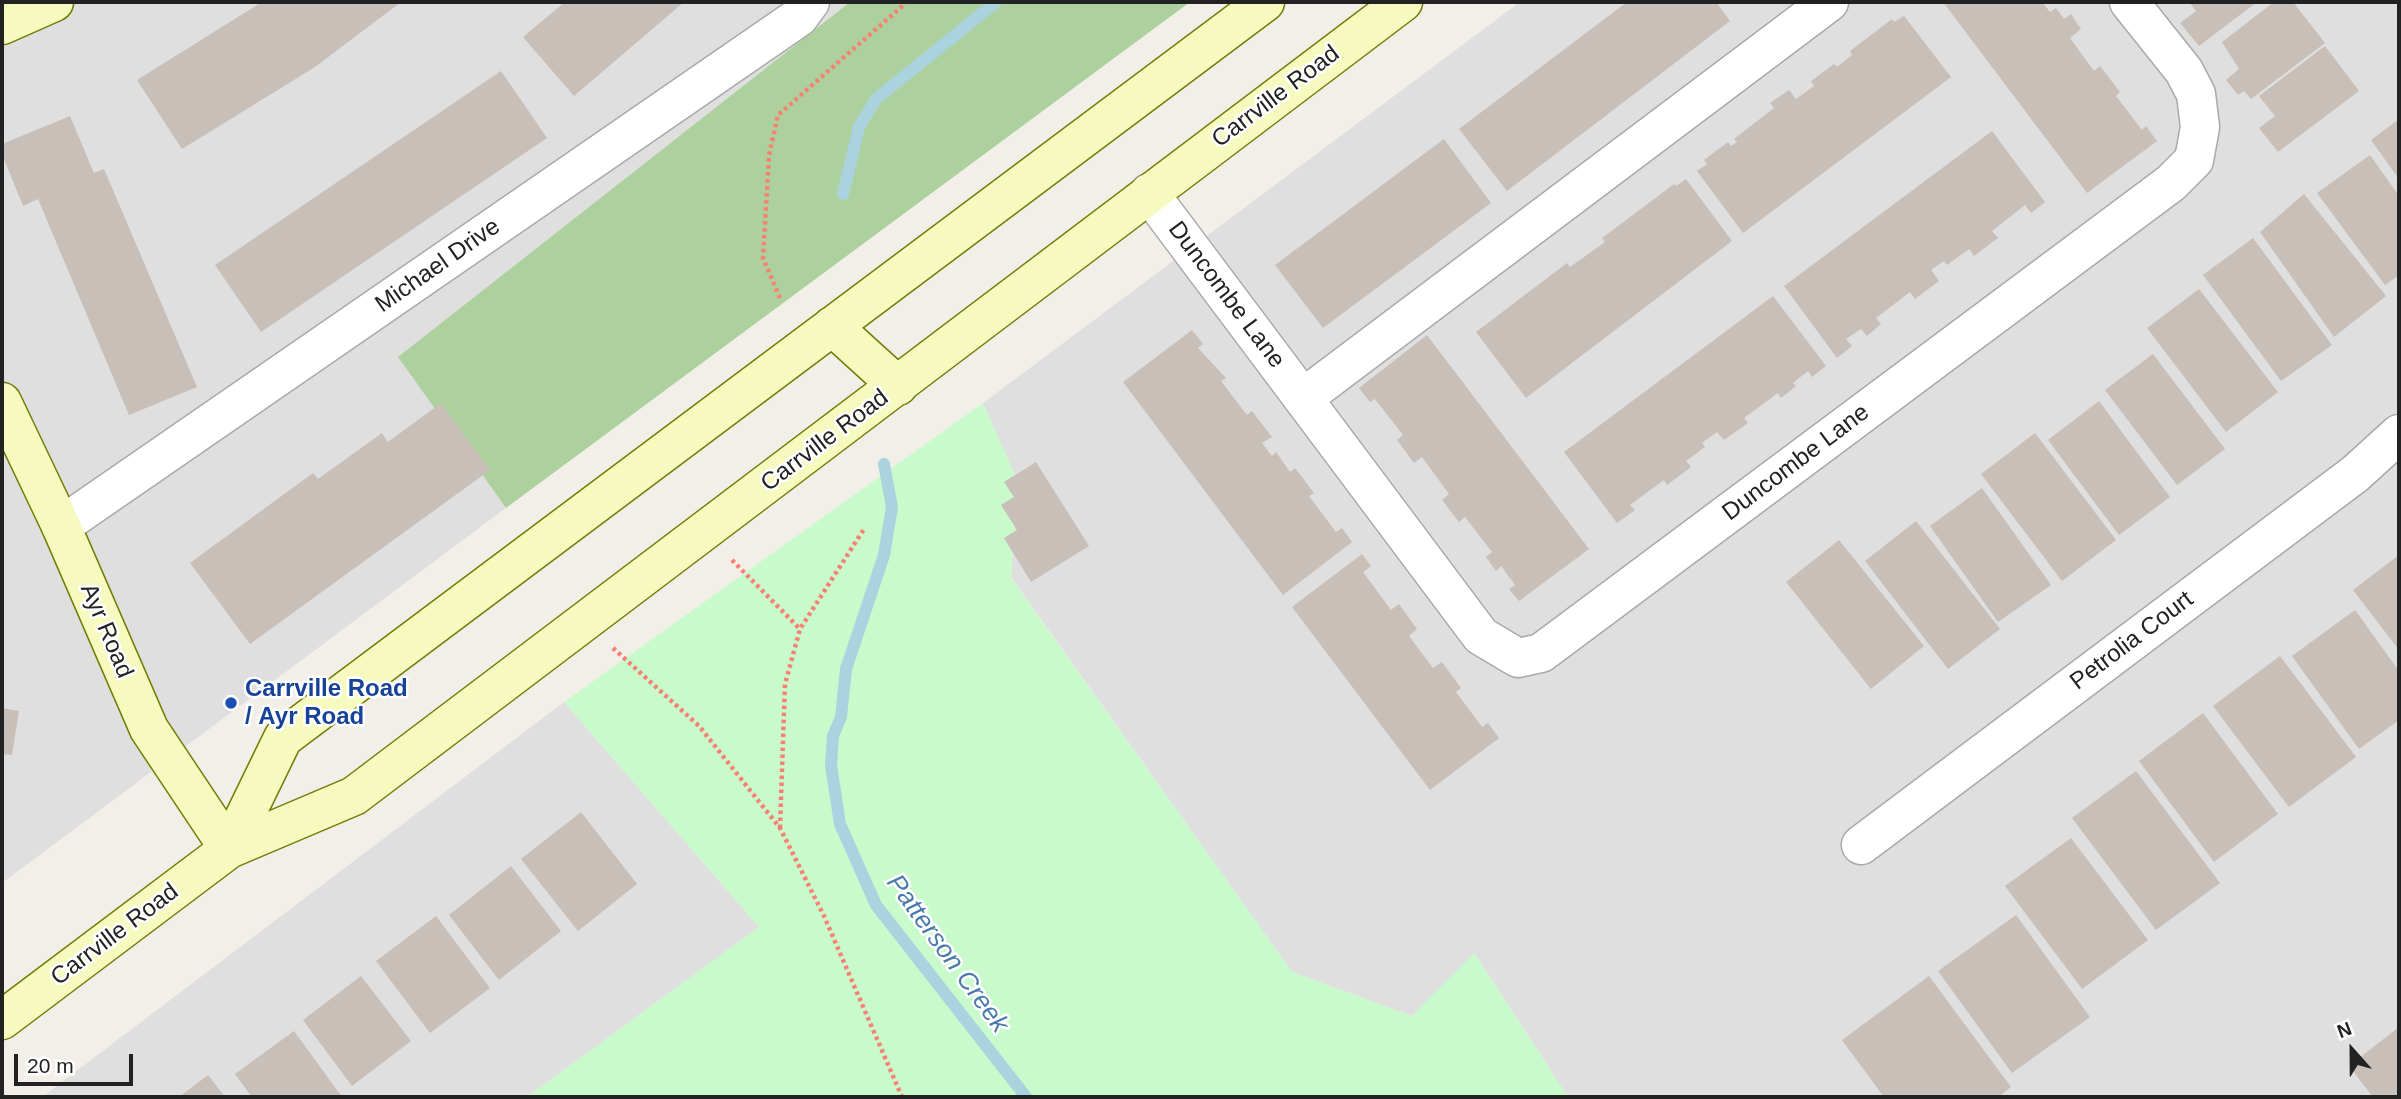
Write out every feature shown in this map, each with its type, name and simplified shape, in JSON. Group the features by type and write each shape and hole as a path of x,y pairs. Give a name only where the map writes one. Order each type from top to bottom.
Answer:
{"main road":[{"path":"2,25 54,2"},
{"name":"Carrville Road","path":"229,849 283,738 1265,2"},
{"name":"Carrville Road","path":"2,1020 229,849 354,796 1403,2"},
{"path":"832,326 898,386"},
{"name":"Ayr Road","path":"2,402 61,526 149,729 229,849"}],"street":[{"name":"Michael Drive","path":"61,526 799,17 810,2"},
{"path":"1303,398 1829,2"},
{"name":"Duncombe Lane","path":"1149,193 1481,636 1518,658 1541,653 2171,183 2194,160 2200,127 2196,94 2184,71 2129,2"},
{"name":"Petrolia Court","path":"1861,845 2355,474 2399,434"}],"path":[{"path":"780,298 763,258 769,155 778,115 907,2"},
{"path":"780,828 785,684 800,629 864,528"},
{"path":"729,556 800,629"},
{"path":"611,646 699,726 780,828 824,916 902,1097"}],"shaded area":[{"path":"2,2 850,2 399,357 506,508 2,883"},
{"path":"1520,2 2399,2 2399,1097 1568,1097 1475,954 1412,1016 1292,972 1011,577 1018,484 983,403"},
{"path":"564,702 759,927 527,1097 42,1097"}],"green space":[{"path":"850,2 1190,2 506,508 398,357"},
{"path":"983,403 1019,484 1011,578 1292,972 1412,1016 1474,953 1568,1097 527,1097 759,927 564,702"}],"building":[{"path":"262,2 401,2 315,67 182,149 137,80"},
{"path":"565,2 684,2 574,96 523,37"},
{"path":"1627,2 1716,2 1730,21 1507,191 1459,129"},
{"path":"1943,2 2042,2 2050,12 2056,8 2064,19 2071,14 2081,29 2070,38 2094,71 2100,66 2120,92 2116,96 2142,130 2146,126 2157,141 2087,193"},
{"path":"2189,2 2257,2 2199,46 2180,23 2196,11"},
{"path":"2274,2 2293,2 2325,43 2251,99 2244,91 2238,95 2226,80 2239,69 2222,42"},
{"path":"1904,16 1951,77 1743,233 1697,171 1707,164 1704,160 1728,142 1731,146 1737,142 1734,139 1774,108 1770,103 1789,90 1796,99 1814,86 1811,81 1834,64 1837,67 1852,55 1850,51 1892,19 1894,22"},
{"path":"2325,46 2359,91 2278,152 2259,128 2275,116 2259,96"},
{"path":"501,71 547,138 261,332 215,265"},
{"path":"70,116 94,173 104,169 197,387 129,415 38,199 23,206 2,154 2,144"},
{"path":"2399,119 2399,179 2371,140"},
{"path":"1992,131 2045,202 2031,213 2025,205 1992,231 1998,238 1974,256 1969,249 1947,265 1944,261 1931,270 1939,281 1915,299 1910,292 1876,318 1881,324 1867,336 1861,329 1846,339 1852,346 1837,358 1784,286"},
{"path":"1444,139 1491,203 1323,328 1275,265"},
{"path":"2370,155 2399,196 2399,275 2385,285 2317,193"},
{"path":"1686,179 1732,241 1526,398 1476,332 1567,263 1570,267 1605,242 1602,238 1674,184 1676,186"},
{"path":"2304,194 2386,296 2334,337 2260,232"},
{"path":"2253,238 2332,345 2281,381 2203,275"},
{"path":"2199,289 2278,392 2226,432 2147,328"},
{"path":"1773,296 1826,366 1812,377 1808,371 1793,383 1796,386 1781,398 1778,393 1744,418 1748,423 1724,440 1717,432 1702,443 1705,447 1686,461 1691,467 1667,485 1664,480 1630,505 1635,510 1617,523 1564,452"},
{"path":"1192,330 1203,344 1198,348 1226,378 1221,381 1247,415 1252,411 1272,437 1262,443 1272,456 1276,452 1290,472 1295,468 1314,493 1309,496 1336,532 1342,528 1352,542 1283,595 1123,382"},
{"path":"1427,335 1589,549 1519,601 1509,589 1515,585 1501,566 1496,571 1486,557 1492,552 1465,517 1459,522 1442,500 1449,494 1422,457 1414,463 1397,440 1403,435 1375,399 1370,402 1359,388"},
{"path":"2153,354 2225,449 2177,485 2105,390"},
{"path":"2099,401 2170,497 2119,535 2048,440"},
{"path":"441,403 490,470 250,644 190,563 313,473 318,479 382,433 388,442"},
{"path":"2035,433 2116,540 2062,581 1981,474"},
{"path":"1036,462 1089,546 1031,582 1004,538 1017,530 1001,505 1014,497 1004,482"},
{"path":"1982,488 2051,585 1998,622 1930,526"},
{"path":"1916,521 2000,629 1948,669 1865,561"},
{"path":"1839,540 1924,646 1871,689 1786,582"},
{"path":"1362,554 1371,566 1363,572 1391,610 1399,604 1417,629 1409,636 1433,668 1442,662 1461,688 1456,692 1482,727 1488,723 1499,738 1430,790 1292,607"},
{"path":"2399,555 2399,650 2353,590"},
{"path":"2355,610 2399,671 2399,720 2359,749 2292,656"},
{"path":"2280,656 2356,757 2289,807 2213,706"},
{"path":"2,708 19,711 12,755 2,754"},
{"path":"2203,713 2278,814 2214,862 2139,761"},
{"path":"2136,771 2220,883 2156,930 2072,818"},
{"path":"581,812 637,884 578,931 521,859"},
{"path":"2071,838 2148,940 2082,989 2005,886"},
{"path":"511,866 561,931 499,980 449,915"},
{"path":"2016,915 2090,1017 2012,1073 1938,971"},
{"path":"436,916 490,988 430,1033 376,961"},
{"path":"361,976 411,1041 352,1086 303,1020"},
{"path":"1929,976 2011,1087 1998,1097 1884,1097 1842,1040"},
{"path":"2399,1027 2399,1097 2373,1097 2349,1066"},
{"path":"294,1031 342,1097 252,1097 235,1074"},
{"path":"208,1075 225,1097 179,1097"}],"waterway":[{"name":"Patterson Creek","path":"843,194 859,127 876,99 996,2"},
{"name":"Patterson Creek","path":"884,464 892,507 884,555 846,669 841,717 833,736 831,765 840,824 876,905 1026,1097"}],"place":[{"name":"Carrville Road / Ayr Road","path":"231,703"}]}
